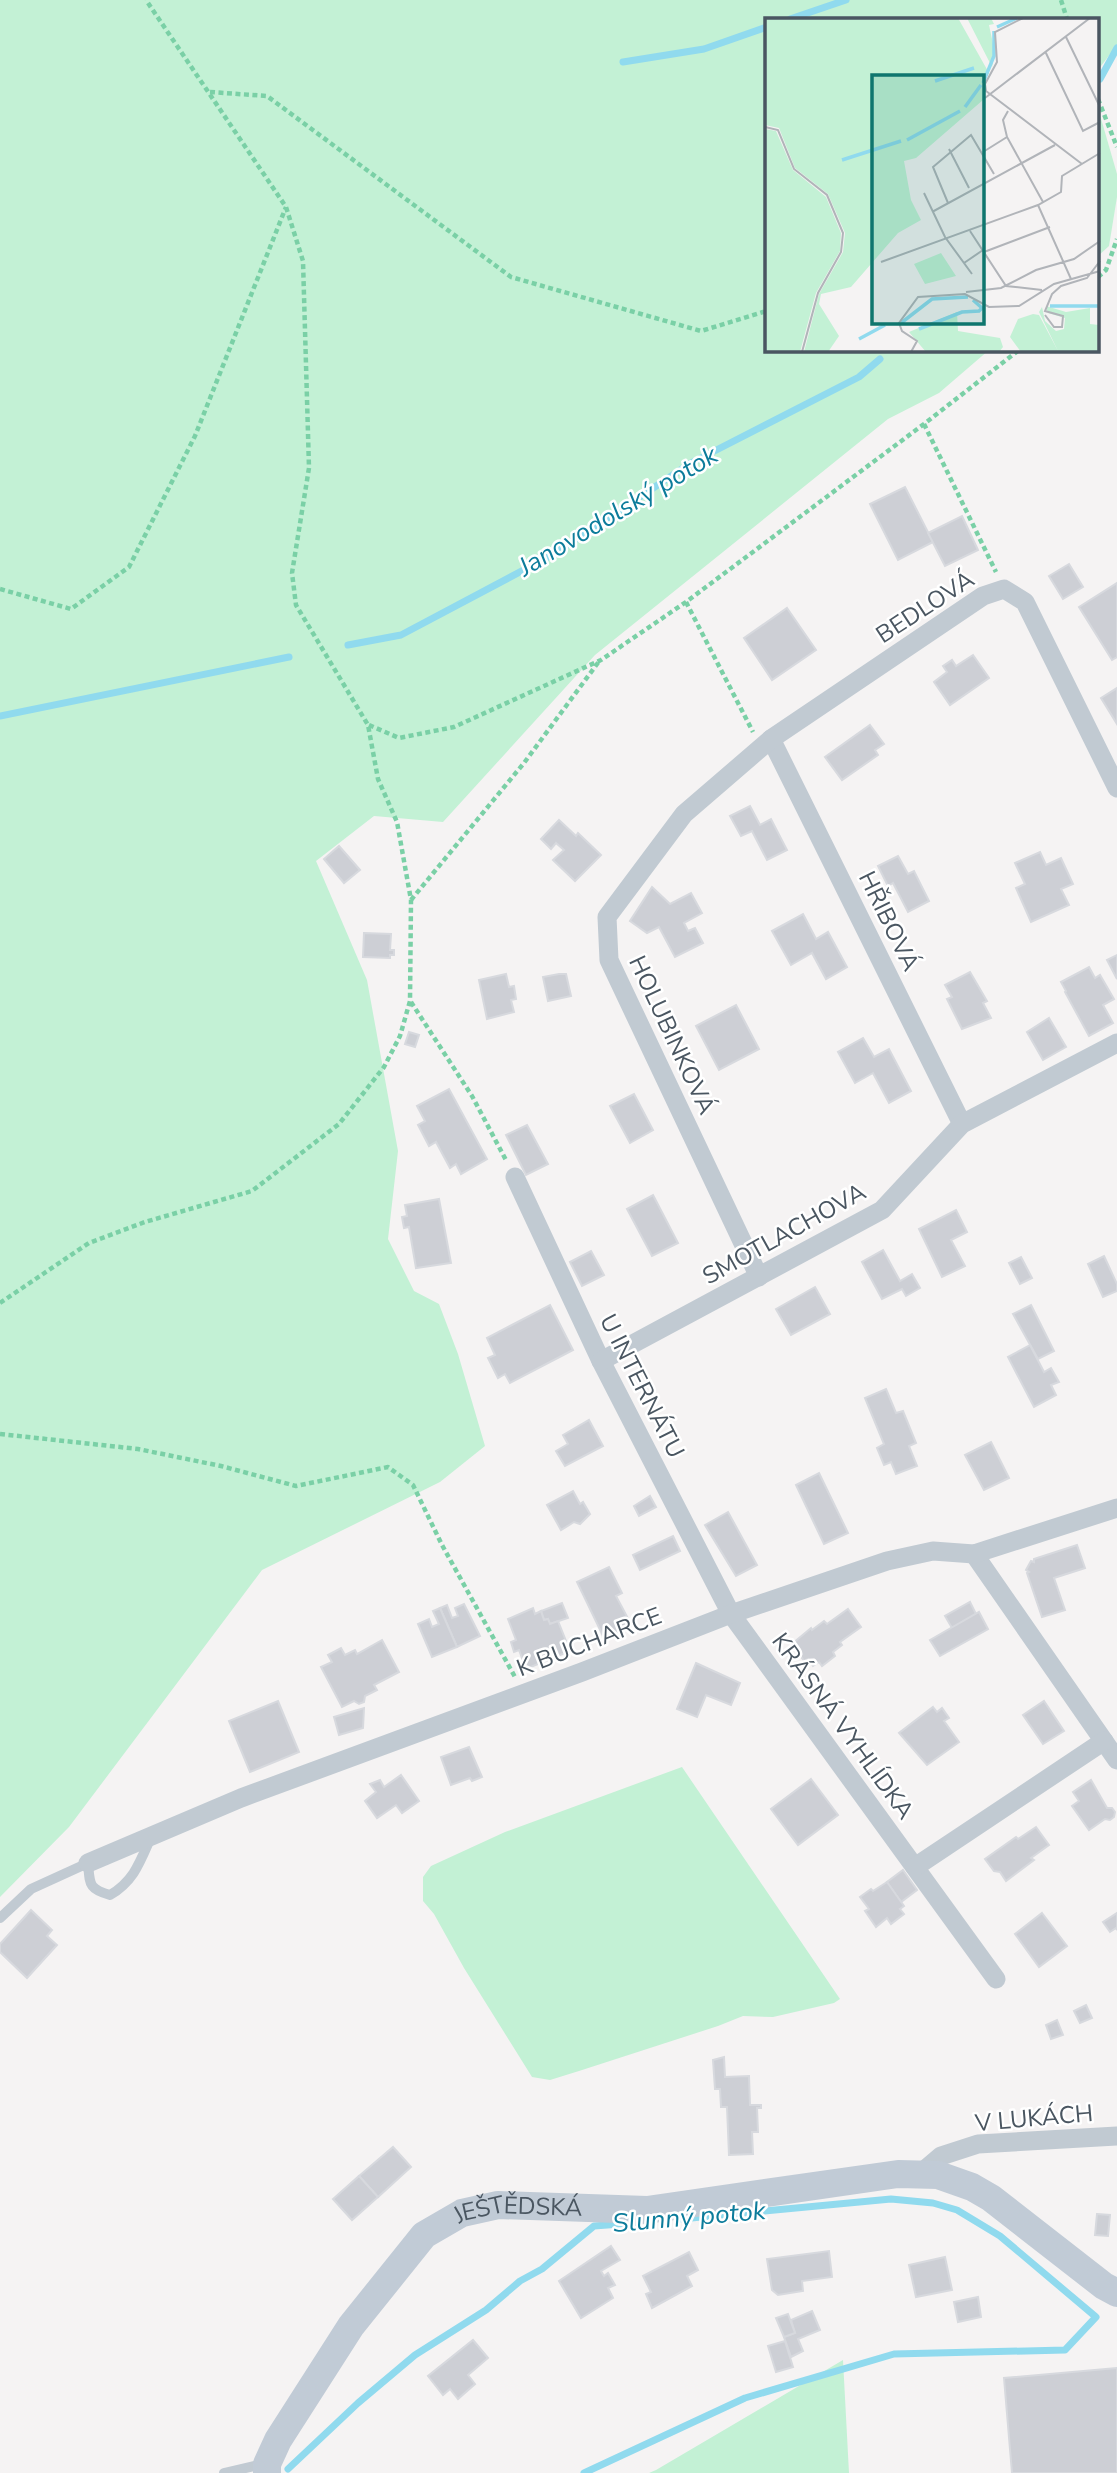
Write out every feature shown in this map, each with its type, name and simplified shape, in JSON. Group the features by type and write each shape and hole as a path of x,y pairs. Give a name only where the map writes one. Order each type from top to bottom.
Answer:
{"street":[{"name":"BEDLOVÁ","path":"771,739 983,596 1004,589 1025,602 1112,763 1117,788"},
{"name":"HŘIBOVÁ","path":"771,739 962,1124"},
{"name":"HOLUBINKOVÁ","path":"759,1277 609,960 607,917 684,814 771,739"},
{"name":"SMOTLACHOVA","path":"601,1361 881,1210 962,1124 1117,1043"},
{"name":"U INTERNÁTU","path":"515,1177 601,1361 731,1614"},
{"name":"K BUCHARCE","path":"89,1863 241,1798 731,1614 887,1561 933,1551 974,1554 1117,1508"},
{"path":"974,1554 1117,1759"},
{"name":"KRÁSNÁ VYHLÍDKA","path":"731,1614 996,1979"},
{"path":"915,1867 1104,1741"},
{"name":"V LUKÁCH","path":"921,2173 941,2156 978,2144 1117,2136"},
{"name":"JEŠTĚDSKÁ","path":"267,2468 278,2440 351,2326 424,2235 462,2213 498,2205 647,2210 921,2173 954,2179 991,2197 1073,2263 1117,2293"}],"lane":[{"path":"0,1918 30,1888 89,1863 90,1883 96,1891 110,1895 125,1886 152,1836"},
{"path":"224,2473 267,2468"}],"path":[{"path":"0,1303 89,1243 145,1222 252,1191 339,1124 384,1068 400,1036 410,1001 411,900 397,822 378,779 368,725 296,605 292,573 309,468 303,261 286,207 146,0"},
{"path":"1061,0 1067,18"},
{"path":"209,92 267,96 511,277 701,331 765,312"},
{"path":"1100,104 1117,147"},
{"path":"0,589 71,609 129,567 195,436 286,207"},
{"path":"1100,276 1106,270 1117,239"},
{"path":"368,725 399,738 454,727 601,660 686,602 1016,352"},
{"path":"924,424 1004,589"},
{"path":"686,602 752,732 771,739"},
{"path":"411,900 524,763 601,660"},
{"path":"410,1001 471,1096 515,1177"},
{"path":"0,1434 138,1449 220,1466 296,1486 388,1467 413,1485 442,1545 524,1693"}],"green space":[{"path":"0,0 1117,0 1117,45 1100,67 1100,18 765,18 765,352 987,352 939,393 888,419 595,655 443,822 374,816 316,861 367,980 398,1151 388,1239 414,1291 439,1304 458,1354 485,1446 440,1482 262,1570 69,1827 0,1897"},
{"path":"1100,115 1117,174 1117,197 1109,246 1100,254"},
{"path":"682,1767 840,1999 834,2003 773,2017 743,2016 550,2080 532,2077 464,1968 434,1914 423,1901 423,1877 431,1866 505,1832"},
{"path":"843,2360 849,2473 649,2473 656,2470"}],"building":[{"path":"905,487 933,542 898,560 870,504"},
{"path":"962,516 978,550 945,566 928,533"},
{"path":"1069,564 1083,587 1063,599 1049,576"},
{"path":"1117,583 1117,657 1112,660 1079,607"},
{"path":"787,608 816,650 772,680 744,638"},
{"path":"973,655 989,678 950,705 934,682 947,672 943,666 952,660 956,666"},
{"path":"1117,688 1117,724 1101,698"},
{"path":"870,725 884,744 875,750 878,755 842,780 825,757"},
{"path":"750,806 760,825 771,819 787,850 767,860 752,831 741,836 730,816"},
{"path":"559,820 576,836 578,833 601,855 575,881 553,860 564,850 556,843 551,849 541,839"},
{"path":"339,846 360,870 344,883 324,859"},
{"path":"1040,852 1046,865 1061,858 1073,884 1061,889 1069,905 1031,922 1016,888 1025,884 1015,863"},
{"path":"898,856 908,874 914,871 929,901 908,912 893,883 888,886 878,866"},
{"path":"652,887 670,904 691,893 702,913 684,923 688,931 695,928 703,943 675,957 659,927 647,933 630,921"},
{"path":"803,914 816,939 828,932 847,967 826,979 812,953 791,965 772,931"},
{"path":"364,933 391,934 390,950 394,950 394,955 390,955 390,958 363,957"},
{"path":"1117,955 1117,979 1107,960"},
{"path":"1089,967 1095,978 1100,975 1114,999 1103,1005 1113,1023 1089,1036 1061,982"},
{"path":"970,972 987,1001 983,1003 991,1018 962,1029 947,999 952,997 945,985"},
{"path":"506,974 509,987 514,986 516,999 511,1000 514,1012 487,1019 479,980"},
{"path":"566,974 571,996 548,1001 543,977"},
{"path":"736,1005 759,1049 719,1070 696,1026"},
{"path":"1049,1018 1066,1047 1043,1060 1027,1032"},
{"path":"409,1032 419,1035 415,1047 405,1044"},
{"path":"863,1038 874,1057 889,1049 911,1091 889,1103 873,1073 855,1083 838,1052"},
{"path":"449,1089 487,1159 461,1174 456,1164 450,1168 436,1142 429,1146 418,1125 425,1121 417,1106"},
{"path":"634,1094 653,1130 630,1143 610,1106"},
{"path":"527,1125 548,1164 526,1175 506,1135"},
{"path":"653,1195 678,1243 652,1256 627,1209"},
{"path":"439,1199 451,1263 416,1268 409,1227 404,1228 402,1217 407,1216 405,1205"},
{"path":"956,1210 967,1232 951,1240 965,1266 942,1277 919,1229"},
{"path":"883,1250 900,1281 912,1274 920,1288 906,1296 902,1289 882,1299 862,1262"},
{"path":"591,1251 604,1275 582,1286 570,1262"},
{"path":"1104,1256 1117,1284 1117,1291 1103,1297 1088,1264"},
{"path":"1021,1257 1032,1278 1020,1284 1009,1263"},
{"path":"815,1287 830,1314 791,1335 776,1309"},
{"path":"550,1305 573,1350 510,1383 505,1374 498,1378 488,1358 495,1355 487,1338"},
{"path":"1031,1305 1054,1351 1038,1359 1013,1314"},
{"path":"1030,1345 1044,1372 1051,1368 1059,1382 1051,1385 1056,1395 1034,1407 1008,1357"},
{"path":"886,1389 896,1413 903,1411 916,1443 909,1446 917,1466 896,1474 891,1462 884,1465 877,1448 884,1444 865,1398"},
{"path":"589,1420 603,1446 565,1466 556,1451 568,1444 563,1435"},
{"path":"991,1442 1009,1478 984,1490 965,1455"},
{"path":"819,1473 848,1533 824,1544 796,1485"},
{"path":"573,1491 590,1514 580,1524 574,1522 561,1530 547,1505"},
{"path":"650,1496 656,1507 639,1516 634,1506"},
{"path":"728,1512 757,1565 736,1576 705,1525"},
{"path":"673,1536 680,1551 640,1570 633,1555"},
{"path":"1077,1545 1085,1568 1054,1578 1065,1610 1042,1617 1027,1573 1029,1572 1026,1570 1034,1559"},
{"path":"609,1567 622,1593 616,1596 632,1626 604,1638 577,1582"},
{"path":"970,1602 976,1614 952,1628 945,1616"},
{"path":"562,1603 568,1618 550,1624 548,1619 544,1620 541,1611"},
{"path":"464,1604 480,1636 457,1647 440,1608 447,1605 452,1618 458,1616 455,1608"},
{"path":"440,1608 457,1647 432,1657 418,1624 429,1619 432,1627 439,1624 433,1611"},
{"path":"533,1608 535,1614 541,1611 544,1620 548,1619 550,1624 558,1621 570,1651 526,1669 519,1650 514,1652 511,1642 516,1640 508,1619"},
{"path":"848,1609 861,1627 840,1642 842,1645 833,1652 835,1656 822,1666 819,1662 813,1666 808,1659 804,1661 792,1644 811,1628 812,1630 824,1621 827,1624"},
{"path":"979,1612 988,1629 940,1656 930,1640"},
{"path":"382,1640 399,1672 374,1685 377,1690 365,1696 364,1702 359,1704 354,1701 342,1707 321,1667 332,1662 328,1655 341,1648 345,1655 355,1650 357,1654"},
{"path":"696,1663 740,1683 731,1705 706,1695 697,1717 677,1709"},
{"path":"278,1701 299,1752 250,1772 229,1721"},
{"path":"1044,1701 1064,1731 1043,1744 1023,1715"},
{"path":"933,1707 937,1712 942,1708 949,1718 944,1721 959,1742 927,1765 899,1733"},
{"path":"364,1708 363,1728 339,1735 334,1717"},
{"path":"469,1747 482,1777 451,1785 441,1757"},
{"path":"401,1775 419,1801 402,1813 396,1805 377,1818 365,1801 376,1792 370,1784 380,1780 384,1787"},
{"path":"811,1779 838,1815 798,1845 771,1809"},
{"path":"1091,1780 1107,1808 1112,1808 1115,1812 1110,1820 1105,1819 1089,1830 1072,1806 1079,1801 1073,1792"},
{"path":"1036,1827 1049,1845 1006,1881 985,1859 1016,1837 1018,1839"},
{"path":"903,1870 917,1890 901,1902 887,1882"},
{"path":"887,1882 904,1906 900,1909 904,1914 891,1924 887,1918 876,1927 865,1911 869,1909 860,1897"},
{"path":"31,1910 52,1930 47,1936 57,1945 27,1978 0,1952 0,1944"},
{"path":"1042,1913 1067,1946 1039,1967 1015,1934"},
{"path":"1117,1913 1117,1930 1116,1928 1110,1932 1103,1922"},
{"path":"1086,2005 1092,2018 1080,2023 1074,2011"},
{"path":"1057,2020 1063,2035 1051,2039 1046,2025"},
{"path":"724,2057 725,2077 749,2076 750,2105 761,2105 761,2108 757,2108 758,2132 752,2132 753,2154 729,2155 727,2107 721,2107 720,2089 715,2089 713,2060"},
{"path":"393,2147 411,2167 378,2197 359,2176"},
{"path":"359,2176 378,2197 352,2220 333,2199"},
{"path":"1097,2214 1110,2215 1108,2236 1095,2235"},
{"path":"611,2246 620,2260 601,2271 604,2276 608,2273 615,2285 608,2288 613,2298 581,2318 559,2281"},
{"path":"829,2251 832,2277 802,2281 803,2291 778,2295 772,2290 767,2259"},
{"path":"689,2252 698,2270 687,2276 692,2286 652,2308 646,2294 651,2292 643,2276"},
{"path":"945,2257 952,2290 916,2297 909,2265"},
{"path":"978,2297 981,2317 958,2322 954,2302"},
{"path":"812,2311 820,2330 798,2339 803,2351 791,2357 784,2337 795,2333 791,2320"},
{"path":"788,2314 795,2333 784,2337 776,2318"},
{"path":"473,2340 488,2358 468,2375 475,2384 458,2399 450,2389 443,2395 428,2376"},
{"path":"785,2341 793,2367 776,2372 768,2346"},
{"path":"1117,2368 1117,2473 1012,2473 1004,2378"}],"waterway":[{"path":"793,18 846,0"},
{"path":"623,62 704,49 765,28"},
{"name":"Janovodolský potok","path":"1100,79 1117,48"},
{"name":"Janovodolský potok","path":"348,645 401,635 552,555 691,463 859,377 880,359"},
{"name":"Janovodolský potok","path":"0,716 289,657"},
{"path":"584,2473 745,2398 894,2354 1065,2350 1096,2317 1000,2236 957,2210 933,2203 891,2199 681,2219"},
{"name":"Slunný potok","path":"288,2469 358,2403 415,2355 486,2310 594,2226 634,2223"}]}
